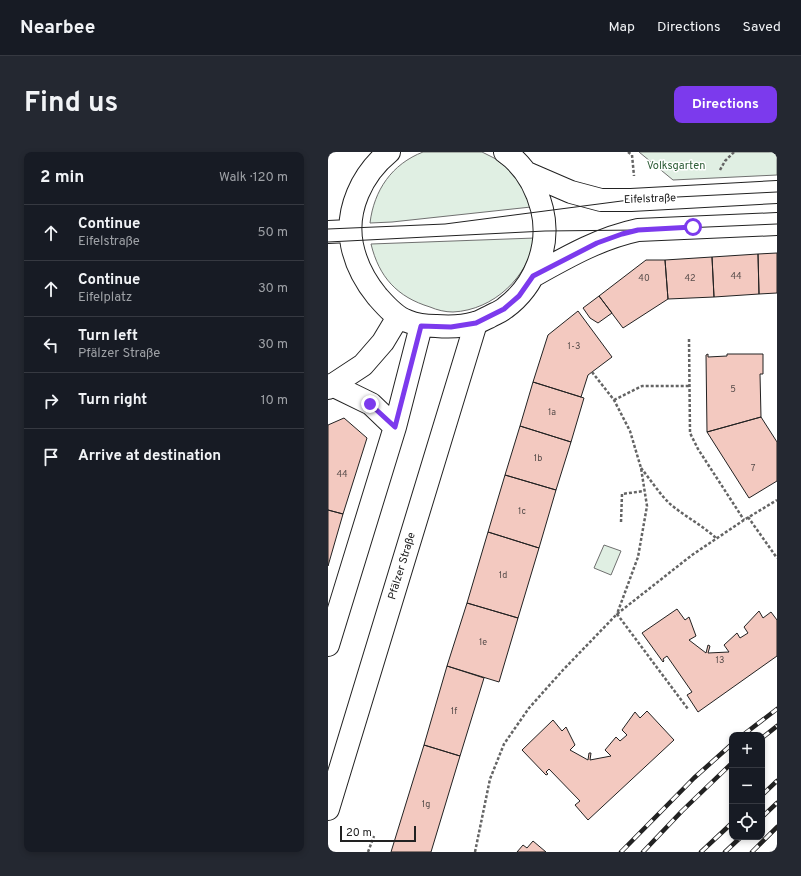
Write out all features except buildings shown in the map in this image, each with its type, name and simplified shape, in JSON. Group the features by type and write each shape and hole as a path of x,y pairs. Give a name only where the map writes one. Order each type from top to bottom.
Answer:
{"street":[{"path":"381,155 368,174 353,206 350,231 354,256 366,282 381,301 398,317 421,326 451,327 476,323 504,309 519,296 533,276 540,259 544,242 544,221 540,201 527,173 505,152"},
{"name":"Eifelstraße","path":"527,173 571,192 601,200 631,200 777,192"},
{"path":"533,276 592,245 638,230 777,224"},
{"path":"328,232 350,231"},
{"path":"330,386 363,364 383,342 398,317"},
{"name":"Pfälzer Straße","path":"328,809 476,323"},
{"path":"328,645 395,427 421,326"},
{"path":"330,386 370,404 395,427"}],"path":[{"path":"689,338 690,433 698,449 744,520"},
{"path":"592,372 614,400 630,431 641,468 647,506 638,557 617,614"},
{"path":"614,400 642,386 690,386"},
{"path":"641,468 668,501 716,538"},
{"path":"621,522 622,494 644,491"},
{"path":"475,852 490,779 504,744 529,708 617,614 692,555 748,517 777,500"},
{"path":"748,517 777,558"},
{"path":"617,614 688,709"},
{"path":"368,852 374,836"}],"green space":[{"path":"423,152 482,152 494,158 509,169 515,176 522,186 531,207 370,223 372,211 380,189 386,180 402,164"},
{"name":"Volksgarten","path":"639,152 777,152 777,175 673,180"},
{"path":"535,238 525,266 507,289 482,305 468,310 453,312 438,310 418,303 399,291 384,276 374,256 371,244"},
{"path":"604,545 621,551 611,575 594,568"}],"tram line":[{"path":"328,229 445,224 637,199 777,192"},
{"path":"328,242 545,231 638,230 777,224"}],"railway":[{"path":"747,732 777,709"},
{"path":"765,736 777,726"},
{"path":"621,852 694,778 729,747"},
{"path":"643,852 682,811 729,766"},
{"path":"765,792 777,781"},
{"path":"765,814 777,803"},
{"path":"701,852 729,826"},
{"path":"752,852 777,827"},
{"path":"725,852 738,840"}],"route":[{"path":"370,404 395,427 421,326 451,327 476,323 504,309 519,296 533,276 597,243 638,230 693,227"}]}
